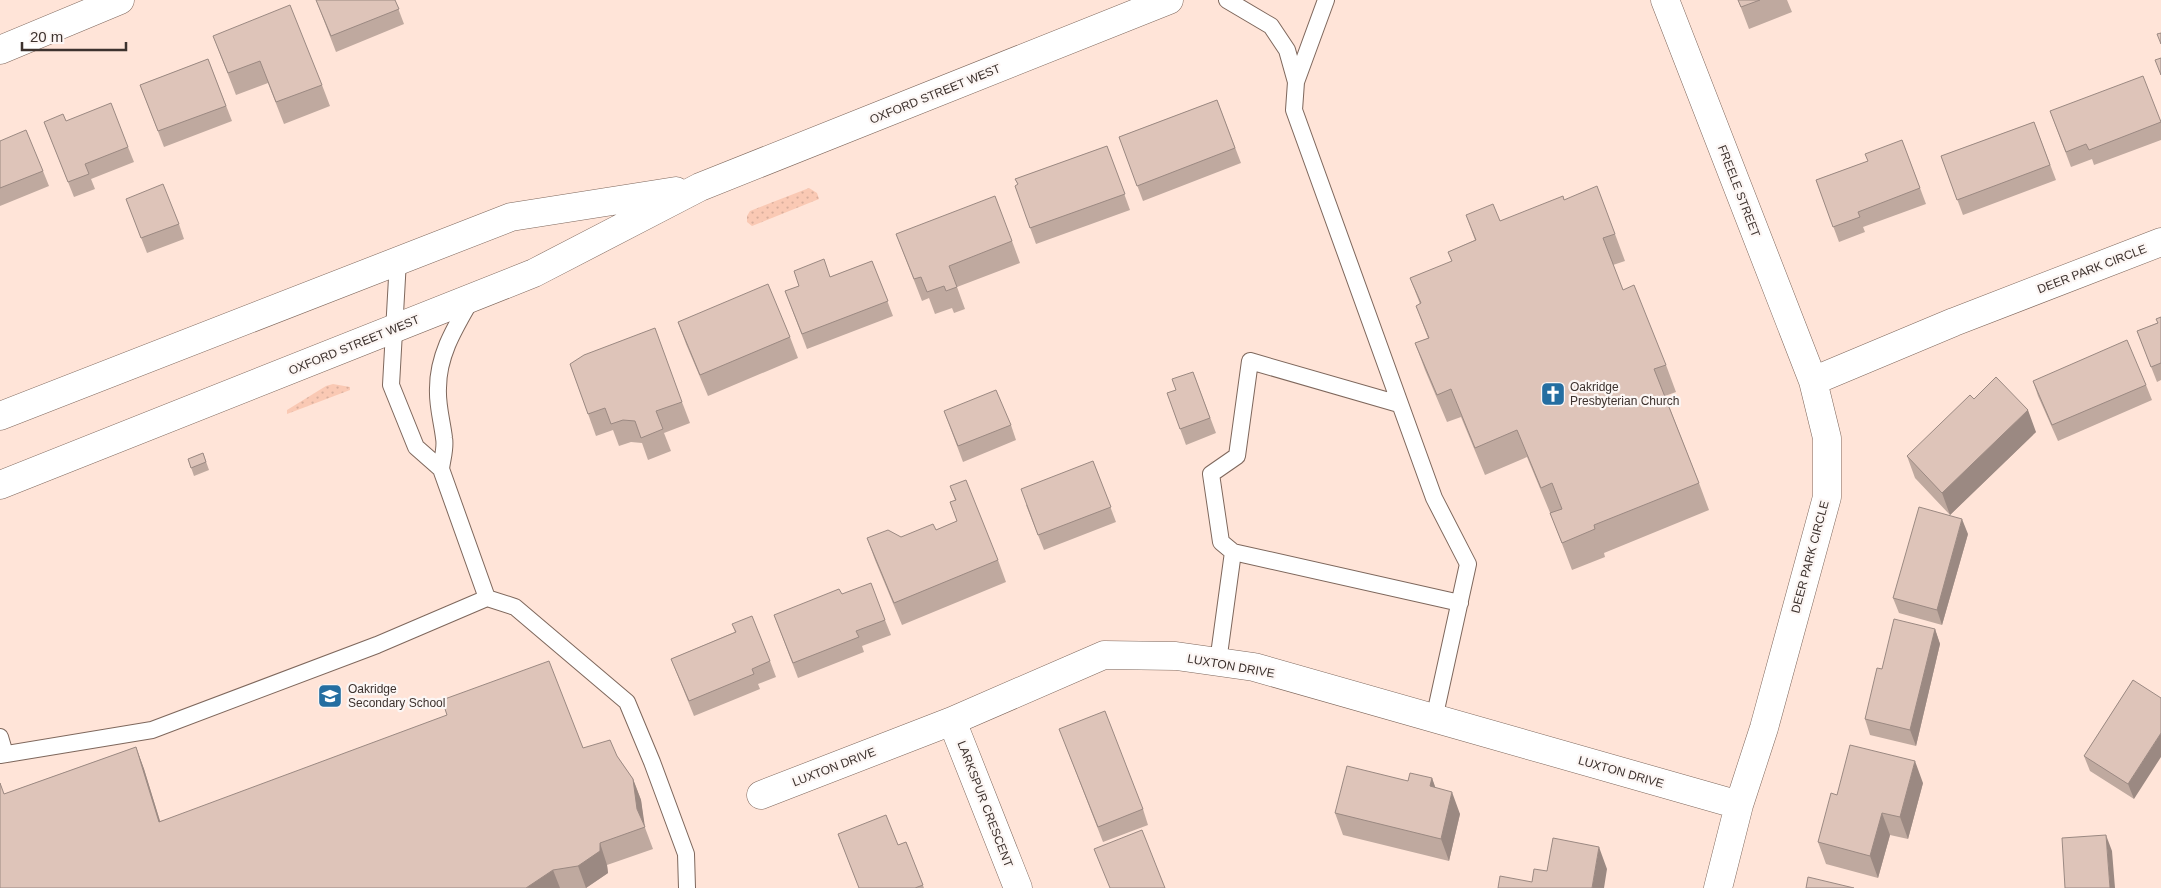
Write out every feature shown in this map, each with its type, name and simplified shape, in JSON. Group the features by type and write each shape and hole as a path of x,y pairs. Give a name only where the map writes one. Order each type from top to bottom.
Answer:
{"street":[{"path":"0,50 120,0"},
{"name":"OXFORD STREET WEST","path":"0,485 534,273 700,187 1169,0"},
{"name":"FREELE STREET","path":"1665,0 1813,381"},
{"name":"OXFORD STREET WEST","path":"0,416 511,217 700,187"},
{"name":"DEER PARK CIRCLE","path":"1718,888 1739,805 1764,728 1827,497 1827,438 1813,381 1954,322 2161,242"},
{"name":"LUXTON DRIVE","path":"761,795 952,721 1104,655 1176,656 1254,667 1739,805"},
{"name":"LARKSPUR CRESCENT","path":"952,721 1018,888"}],"lane":[{"path":"1227,0 1271,26 1287,50 1296,82"},
{"path":"1326,0 1296,82 1294,110 1434,498 1468,564 1434,719"},
{"path":"398,260 391,385 416,447 441,469"},
{"path":"472,298 449,338 441,365 438,386 439,412 445,440 441,469 487,598"},
{"path":"1400,404 1250,361 1237,456 1211,474 1221,542 1233,552 1460,603"},
{"path":"1218,662 1233,552"},
{"path":"0,737 2,754 152,730 377,645 487,598 515,607 627,702 652,762 686,854 687,888"}],"shaded area":[{"path":"809,188 817,193 819,199 752,226 747,222 747,216 750,211"},
{"path":"333,384 350,387 350,390 287,414 287,410 326,386"}],"building":[{"path":"316,0 395,0 399,9 331,36"},
{"path":"1738,0 1760,0 1741,7"},
{"path":"290,5 322,85 276,102 260,61 228,73 213,36"},
{"path":"2161,33 2161,44 2157,34"},
{"path":"2161,58 2161,75 2155,60"},
{"path":"208,59 226,106 158,131 140,85"},
{"path":"2143,76 2161,122 2089,150 2086,144 2066,152 2050,111"},
{"path":"1217,100 1235,148 1137,186 1119,137"},
{"path":"111,103 128,147 85,164 89,174 68,182 44,122 63,114 66,121"},
{"path":"2034,122 2050,165 1957,200 1941,156"},
{"path":"26,130 43,171 0,188 0,141"},
{"path":"1902,140 1920,188 1858,212 1860,217 1833,227 1816,180 1868,161 1865,154"},
{"path":"1107,146 1125,194 1030,228 1015,186 1018,184 1015,179"},
{"path":"163,184 179,224 141,238 126,199"},
{"name":"Oakridge Presbyterian Church","path":"1597,186 1615,234 1603,238 1623,290 1634,285 1666,365 1654,369 1699,483 1594,525 1595,529 1562,543 1550,513 1562,509 1552,483 1541,488 1517,430 1475,448 1451,389 1437,395 1415,343 1429,338 1416,306 1421,303 1410,278 1452,261 1448,252 1476,240 1466,215 1493,204 1500,221 1563,196 1564,200"},
{"path":"995,196 1012,241 949,266 957,287 946,291 944,286 927,292 921,277 914,279 896,234"},
{"path":"824,259 830,277 872,261 888,301 802,334 785,291 799,286 794,271"},
{"path":"768,284 790,337 700,375 678,322"},
{"path":"2161,317 2161,363 2151,367 2137,331 2158,323 2156,319"},
{"path":"655,328 682,402 656,411 663,429 641,438 635,421 623,420 611,424 605,408 588,414 570,364 584,355"},
{"path":"2127,340 2146,385 2052,425 2033,381"},
{"path":"1193,372 1210,418 1180,429 1167,393 1176,390 1172,379"},
{"path":"1996,377 2028,410 1942,493 1907,456 1970,395 1974,399"},
{"path":"996,390 1011,425 958,446 944,411"},
{"path":"203,453 206,462 191,468 188,459"},
{"path":"1093,461 1111,507 1038,535 1021,489"},
{"path":"966,480 998,560 894,603 867,538 888,530 901,537 933,524 936,530 957,521 950,502 956,500 950,486"},
{"path":"1919,507 1962,519 1937,610 1893,598"},
{"path":"871,583 885,620 856,631 859,637 793,663 774,615 839,589 842,594"},
{"path":"752,616 770,661 752,669 754,674 689,701 671,659 736,632 732,624"},
{"path":"1894,619 1935,629 1910,730 1865,719 1877,668 1882,669"},
{"path":"549,661 583,748 610,740 617,756 633,779 637,809 645,827 600,843 600,851 578,866 553,870 526,888 0,888 0,783 4,794 136,747 159,822 447,715 442,700"},
{"path":"2133,680 2161,698 2161,733 2128,784 2084,756"},
{"path":"1105,711 1143,809 1098,827 1059,729"},
{"path":"1850,745 1915,761 1900,817 1882,813 1870,856 1818,842 1831,793 1837,795"},
{"path":"1347,766 1408,781 1410,773 1432,778 1430,786 1452,792 1441,839 1335,813"},
{"path":"886,815 898,845 906,842 923,885 915,888 859,888 838,834"},
{"path":"1142,830 1165,888 1110,888 1094,849"},
{"path":"2106,835 2110,888 2065,888 2062,838"},
{"path":"1553,838 1599,847 1592,888 1498,888 1500,876 1532,882 1534,869 1547,871"},
{"path":"1808,877 1854,888 1806,888"}],"place":[{"name":"Oakridge Presbyterian Church","path":"1553,394"},
{"name":"Oakridge Secondary School","path":"330,696"}]}
